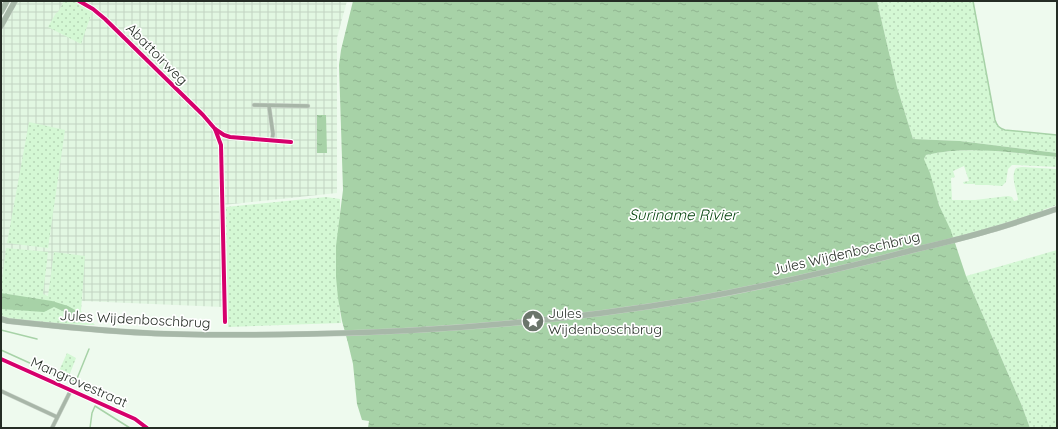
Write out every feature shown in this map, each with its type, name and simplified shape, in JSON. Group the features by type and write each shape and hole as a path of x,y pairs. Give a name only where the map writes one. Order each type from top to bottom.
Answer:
{"main road":[{"path":"1,12 8,1"},
{"path":"1,26 15,1"},
{"name":"Jules Wijdenboschbrug","path":"1,319 57,326 149,333 257,335 395,332 520,322 660,304 774,283 853,265 1002,227 1057,209"}],"street":[{"name":"Abattoirweg","path":"78,1 93,9 105,18 215,129"},
{"path":"254,105 308,106"},
{"path":"269,106 273,134 272,140"},
{"path":"215,129 230,137 291,142"},
{"path":"215,129 221,145 225,322"},
{"name":"Mangrovestraat","path":"1,359 135,419 147,428"},
{"path":"52,428 71,390"},
{"path":"1,391 57,417"}],"shaded area":[{"path":"16,1 347,1 337,38 337,193 223,205 223,307 82,301 1,288 1,30"},
{"path":"64,1 73,1 92,12 81,44 48,27"},
{"path":"877,1 973,1 997,124 1000,128 1005,130 1057,135 1057,153 960,141 913,139 897,87"},
{"path":"29,122 65,130 48,248 7,243"},
{"path":"984,150 1057,157 1057,167 1012,165 1008,169 1006,182 1002,186 964,184 963,182 969,181 964,166 953,171 955,177 951,178 952,200 975,200 1008,196 1012,197 1014,201 1018,200 1014,184 1014,172 1016,168 1022,167 1057,169 1057,205 1043,210 1043,212 953,239 924,159 926,155 940,152"},
{"path":"326,197 340,199 336,270 341,323 228,327 226,207"},
{"path":"6,248 48,252 43,294 48,296 54,252 85,256 81,311 95,325 35,323 1,317 1,288"},
{"path":"1057,250 1057,428 1030,428 966,276"},
{"path":"67,353 76,358 69,376 59,371"}],"water":[{"name":"Suriname Rivier","path":"353,1 877,1 897,87 913,139 960,141 1057,153 1057,157 975,150 942,152 926,155 924,159 930,173 939,205 951,231 966,276 1030,428 368,428 369,421 362,420 357,404 353,364 342,321 336,277 336,246 343,190 339,65 341,50"},
{"path":"317,115 326,115 327,153 317,153"},
{"path":"1,293 52,301 68,306 77,311 83,317 82,320 54,307 44,312 1,309"}],"waterway":[{"path":"973,1 997,125 1005,130 1057,135"},
{"path":"1,330 37,339"},
{"path":"1,350 54,374 76,381 89,349"},
{"path":"90,428 92,413 95,406 130,428"}],"cycle path":[{"path":"79,1 93,9 105,19 203,115 215,129 224,135 230,137 291,142"},
{"path":"215,129 221,145 225,322"},
{"path":"1,359 135,419 147,428"}],"place":[{"name":"Jules Wijdenboschbrug","path":"533,321"}]}
